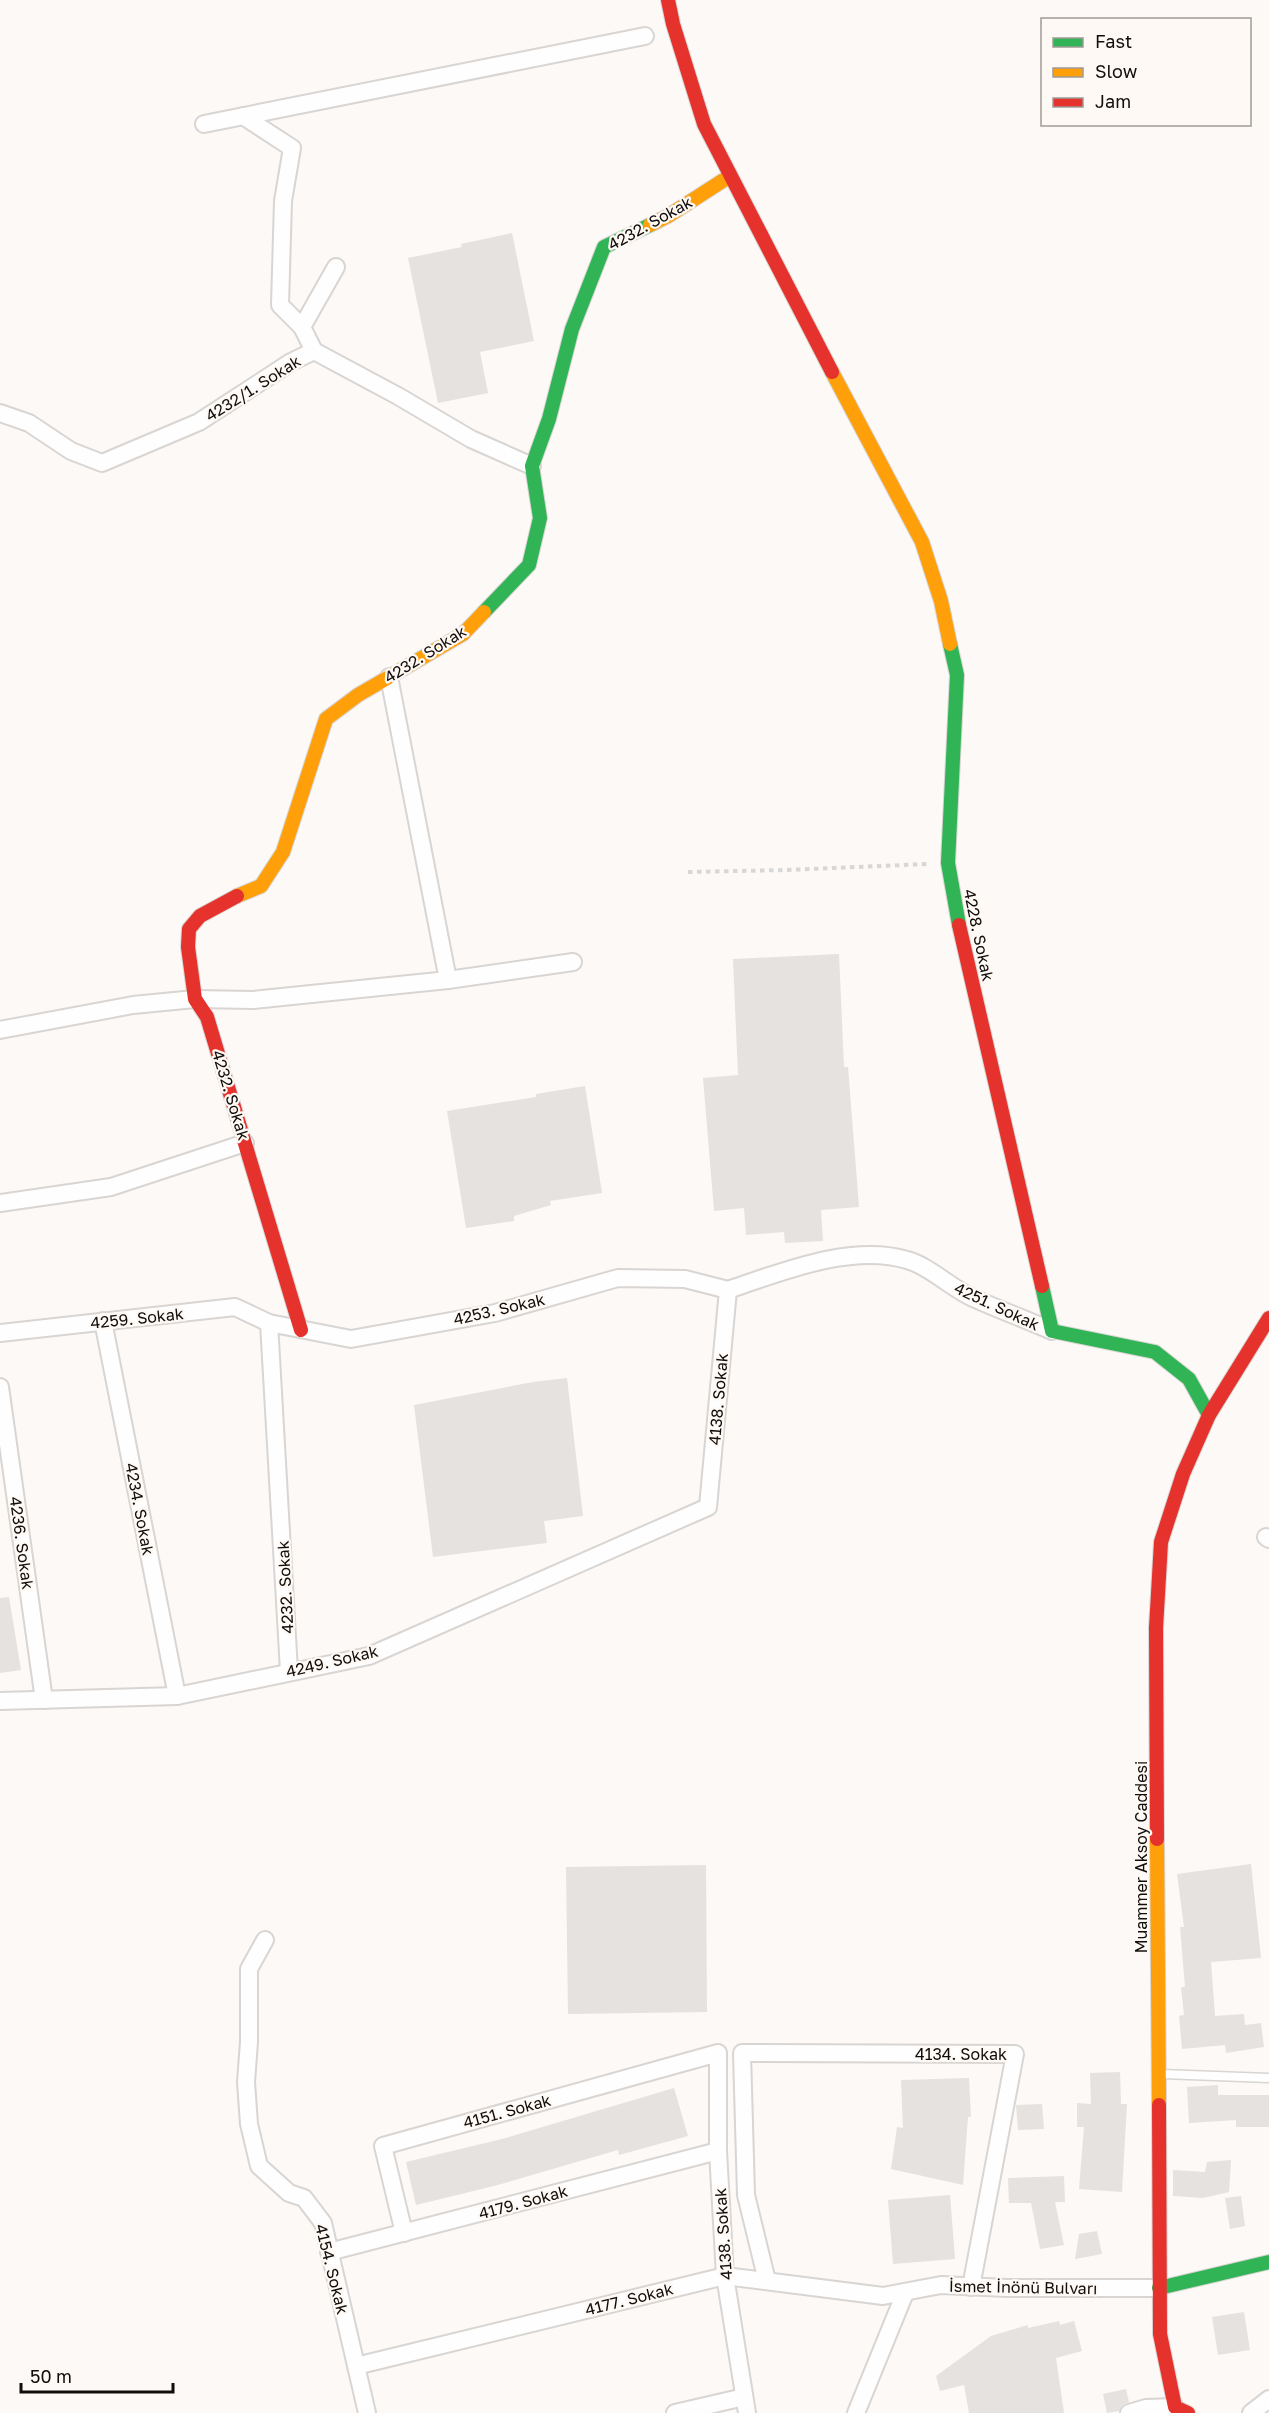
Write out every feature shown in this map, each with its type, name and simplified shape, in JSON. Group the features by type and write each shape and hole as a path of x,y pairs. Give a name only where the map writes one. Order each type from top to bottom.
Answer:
{"street":[{"path":"668,0 672,24 704,124 730,176"},
{"path":"204,124 645,36"},
{"path":"243,116 292,148 283,201 280,305 302,327 314,351"},
{"name":"4232. Sokak","path":"301,1330 207,1017 195,999 188,947 189,929 200,916 219,904 261,886 283,852 326,719 358,695 463,634 529,565 540,518 532,466 549,419 572,329 604,247 668,216 730,176"},
{"name":"4228. Sokak","path":"730,176 922,542 941,600 957,675 948,863 958,920 1052,1331"},
{"path":"302,327 336,267"},
{"name":"4232/1. Sokak","path":"0,413 29,423 71,451 102,463 199,422 291,362 314,351 398,396 471,439 532,466"},
{"path":"389,677 448,980"},
{"path":"0,1030 133,1005 195,999 253,1000 448,980 573,962"},
{"path":"0,1203 111,1187 245,1143"},
{"name":"4251. Sokak","path":"728,1290 837,1258 882,1254 910,1260 970,1296 1052,1331 1155,1352 1189,1379 1209,1415"},
{"name":"4253. Sokak","path":"270,1323 351,1339 495,1312 618,1278 685,1279 728,1290"},
{"name":"4138. Sokak","path":"708,1507 728,1290"},
{"name":"4259. Sokak","path":"0,1333 235,1307 270,1323"},
{"name":"Muammer Aksoy Caddesi","path":"1179,2411 1160,2334 1159,2288 1156,1628 1161,1542 1183,1474 1209,1415 1269,1318"},
{"name":"4234. Sokak","path":"103,1321 177,1696"},
{"name":"4232. Sokak","path":"270,1323 290,1671"},
{"name":"4236. Sokak","path":"0,1387 44,1700"},
{"name":"4249. Sokak","path":"0,1701 177,1696 369,1656 708,1507"},
{"name":"4154. Sokak","path":"265,1940 249,1969 249,2042 246,2082 249,2124 259,2166 289,2193 304,2198 323,2223 367,2413"},
{"name":"4138. Sokak","path":"718,2053 718,2151 724,2276 746,2405"},
{"name":"4151. Sokak","path":"404,2233 383,2146 718,2053"},
{"name":"4134. Sokak","path":"767,2281 746,2195 742,2053 1015,2054 971,2288"},
{"name":"4179. Sokak","path":"329,2252 718,2151"},
{"name":"İsmet İnönü Bulvarı","path":"905,2293 941,2285 971,2288 1159,2288 1269,2262"},
{"name":"4177. Sokak","path":"356,2366 724,2276 883,2296 905,2293"},
{"path":"856,2413 905,2293"},
{"path":"1251,2413 1269,2399"},
{"path":"675,2413 746,2405"},
{"path":"1129,2413 1146,2408 1179,2411"}],"lane":[{"path":"1158,2074 1269,2078"}],"path":[{"path":"688,872 948,863"}],"building":[{"path":"512,233 534,341 480,352 488,393 438,403 408,258 462,247 461,244"},
{"path":"839,954 844,1067 848,1067 859,1207 821,1210 823,1241 785,1243 784,1232 746,1235 744,1208 714,1211 703,1078 738,1075 733,959"},
{"path":"585,1086 602,1193 550,1201 551,1205 514,1216 514,1221 466,1228 447,1111 536,1097 536,1094"},
{"path":"567,1378 583,1516 544,1521 547,1543 433,1557 414,1405 533,1382"},
{"path":"9,1597 21,1670 0,1673 0,1598"},
{"path":"1251,1864 1261,1958 1211,1962 1215,2016 1244,2014 1245,2025 1261,2023 1264,2047 1226,2053 1225,2045 1182,2049 1179,2016 1184,2015 1181,1987 1185,1987 1180,1927 1184,1927 1177,1874"},
{"path":"706,1865 707,2012 568,2014 566,1867"},
{"path":"1120,2072 1121,2104 1127,2104 1122,2192 1079,2189 1084,2127 1077,2127 1077,2103 1091,2104 1090,2073"},
{"path":"969,2078 971,2117 968,2117 963,2185 891,2169 897,2127 903,2128 901,2080"},
{"path":"1218,2085 1218,2095 1269,2095 1269,2127 1236,2127 1236,2120 1189,2123 1187,2087"},
{"path":"674,2088 688,2136 619,2155 618,2150 498,2185 416,2205 406,2162 502,2139"},
{"path":"1042,2104 1044,2129 1018,2130 1016,2105"},
{"path":"1231,2160 1229,2192 1203,2198 1173,2196 1173,2170 1205,2172 1207,2162"},
{"path":"1064,2176 1065,2202 1055,2202 1064,2245 1040,2249 1031,2203 1009,2203 1008,2178"},
{"path":"950,2195 955,2259 893,2264 888,2200"},
{"path":"1241,2196 1245,2226 1230,2229 1225,2198"},
{"path":"1097,2231 1102,2254 1075,2259 1079,2234"},
{"path":"1244,2312 1250,2350 1218,2355 1212,2317"},
{"path":"1059,2321 1060,2325 1074,2321 1082,2351 1056,2358 1064,2413 969,2413 964,2385 940,2391 936,2376 991,2336 1028,2325 1028,2328"},
{"path":"1126,2389 1129,2402 1122,2405 1119,2411 1107,2413 1103,2394"}],"traffic: fast":[{"path":"484,612 529,565 540,518 532,466 549,419 572,329 604,247 650,225"},
{"path":"950,644 957,675 948,863 959,925"},
{"path":"1042,1286 1052,1331 1155,1352 1189,1379 1209,1415"},
{"path":"1159,2288 1269,2262"}],"traffic: slow":[{"path":"650,225 730,176"},
{"path":"832,372 922,542 941,601 950,644"},
{"path":"237,896 261,886 283,852 326,719 358,695 463,634 484,612"},
{"path":"1157,1839 1159,2105"}],"traffic: jam":[{"path":"668,0 673,24 704,124 832,372"},
{"path":"237,896 200,916 189,929 188,947 195,999 207,1017 301,1330"},
{"path":"959,925 1042,1286"},
{"path":"1157,1839 1156,1628 1161,1542 1183,1474 1209,1415 1269,1318"},
{"path":"1159,2105 1160,2334 1175,2407 1188,2413"}]}
